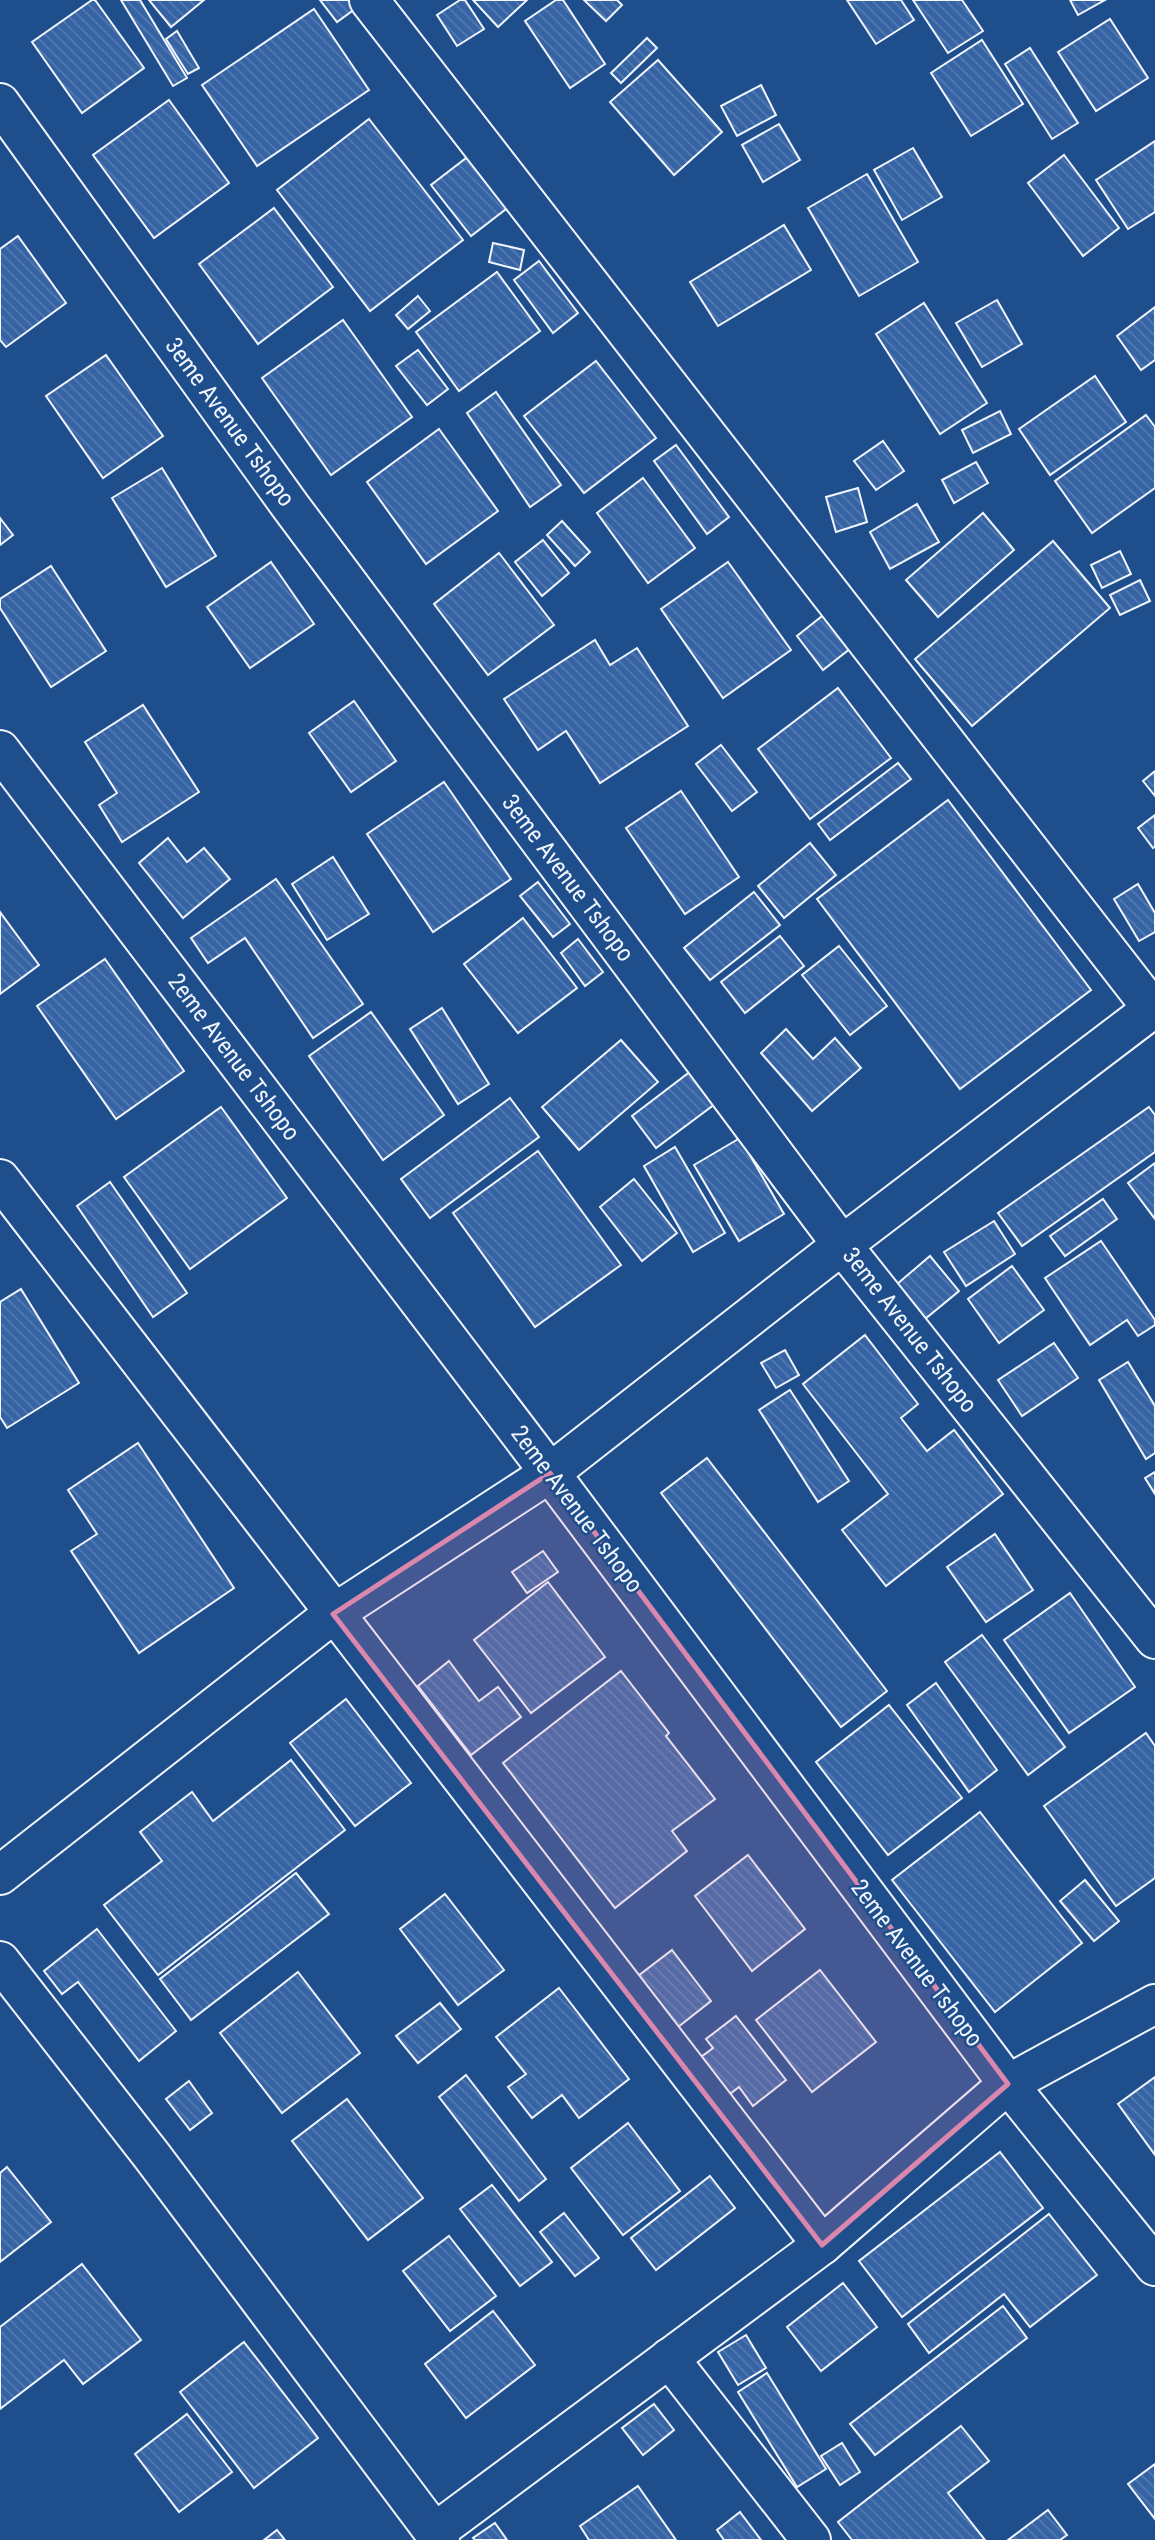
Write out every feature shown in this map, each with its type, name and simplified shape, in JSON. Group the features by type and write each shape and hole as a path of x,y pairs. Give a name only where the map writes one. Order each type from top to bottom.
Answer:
{"street":[{"path":"0,1875 333,1614 550,1473 842,1245 1154,1009 369,0"},
{"name":"3eme Avenue Tshopo","path":"0,103 291,507 842,1245 1155,1639"},
{"name":"2eme Avenue Tshopo","path":"0,750 550,1473 1007,2084 1155,2266"},
{"path":"0,1180 822,2245"},
{"path":"0,1961 152,2156 437,2536 669,2358 822,2245 1007,2084 1155,2004"},
{"path":"669,2358 811,2540"}],"highlighted area":[{"path":"550,1473 1008,2084 822,2245 333,1614"}],"building":[{"path":"95,0 144,68 82,113 32,42"},
{"path":"121,0 140,0 187,78 173,86"},
{"path":"149,0 204,0 171,27"},
{"path":"320,0 355,0 359,6 337,22"},
{"path":"460,0 465,0 484,29 457,46 437,15"},
{"path":"473,0 527,0 498,27"},
{"path":"556,0 563,0 605,64 570,88 525,21"},
{"path":"584,0 617,0 622,5 606,21"},
{"path":"847,0 901,0 914,20 876,44"},
{"path":"913,0 962,0 983,31 948,53"},
{"path":"1070,0 1105,0 1078,15"},
{"path":"314,9 369,90 257,166 202,85"},
{"path":"1110,19 1148,78 1096,111 1058,52"},
{"path":"177,31 199,68 188,74 166,39"},
{"path":"647,38 657,48 621,83 611,73"},
{"path":"982,40 1023,104 971,136 931,73"},
{"path":"1030,48 1078,123 1052,139 1005,64"},
{"path":"658,60 722,132 674,175 610,102"},
{"path":"761,85 776,115 737,136 721,106"},
{"path":"169,100 229,183 154,238 93,155"},
{"path":"369,119 463,240 370,311 277,190"},
{"path":"779,124 800,160 763,182 742,145"},
{"path":"1155,141 1155,212 1128,229 1096,180"},
{"path":"913,148 942,197 902,220 874,170"},
{"path":"474,152 514,203 471,236 431,185"},
{"path":"1064,155 1119,228 1083,256 1028,183"},
{"path":"867,174 918,262 859,296 808,208"},
{"path":"274,208 333,287 258,344 199,264"},
{"path":"784,225 811,270 718,326 690,282"},
{"path":"18,236 66,303 6,347 0,340 0,249"},
{"path":"493,243 524,250 520,270 489,262"},
{"path":"539,261 578,313 553,333 514,280"},
{"path":"497,272 540,331 459,391 416,332"},
{"path":"418,296 430,311 408,329 396,315"},
{"path":"997,300 1022,344 982,367 956,323"},
{"path":"924,303 987,403 940,434 876,334"},
{"path":"1155,307 1155,360 1141,370 1117,336"},
{"path":"343,320 412,417 331,475 262,378"},
{"path":"418,350 448,389 427,405 396,366"},
{"path":"106,355 163,436 103,478 46,396"},
{"path":"596,361 656,438 584,493 524,416"},
{"path":"1095,376 1126,422 1050,475 1019,429"},
{"path":"496,392 561,485 530,507 467,413"},
{"path":"1000,411 1011,434 973,453 962,430"},
{"path":"1146,415 1155,427 1155,488 1092,533 1055,481"},
{"path":"439,429 498,511 426,564 367,482"},
{"path":"883,441 904,471 876,490 854,461"},
{"path":"676,445 729,517 707,534 654,461"},
{"path":"976,462 988,483 954,503 942,480"},
{"path":"162,468 216,556 166,587 112,498"},
{"path":"643,478 695,548 648,583 597,513"},
{"path":"858,488 867,522 836,532 826,497"},
{"path":"917,504 939,542 890,569 870,532"},
{"path":"983,513 1014,550 938,617 906,580"},
{"path":"0,518 13,535 0,545"},
{"path":"562,521 590,552 575,566 547,535"},
{"path":"543,540 569,573 542,596 515,562"},
{"path":"1053,541 1110,608 972,726 915,659"},
{"path":"1120,551 1131,574 1102,588 1091,565"},
{"path":"499,553 554,625 488,675 434,604"},
{"path":"271,562 314,624 250,668 207,607"},
{"path":"728,562 791,650 723,698 661,609"},
{"path":"51,566 106,651 51,687 0,608 0,599"},
{"path":"1140,580 1150,601 1120,615 1110,595"},
{"path":"826,613 851,648 823,670 797,636"},
{"path":"595,640 610,665 637,648 688,726 600,783 566,731 538,750 504,699"},
{"path":"838,688 891,758 810,819 758,749"},
{"path":"354,701 396,761 351,792 309,733"},
{"path":"143,705 199,792 122,842 99,805 117,793 85,742"},
{"path":"721,745 757,792 732,811 696,764"},
{"path":"898,763 911,779 830,840 818,824"},
{"path":"1155,771 1155,796 1143,781"},
{"path":"444,782 511,879 433,932 367,834"},
{"path":"681,791 739,877 685,914 626,828"},
{"path":"948,800 1091,990 960,1089 817,899"},
{"path":"1155,815 1155,847 1153,848 1138,828"},
{"path":"168,838 187,862 204,848 230,879 183,918 139,863"},
{"path":"810,843 836,875 784,918 758,886"},
{"path":"333,857 369,914 327,940 292,884"},
{"path":"276,879 363,1004 313,1038 245,938 208,963 191,938"},
{"path":"538,882 570,924 553,937 520,896"},
{"path":"1138,884 1155,913 1155,932 1139,941 1114,899"},
{"path":"754,892 780,925 710,980 684,948"},
{"path":"0,912 39,965 0,994"},
{"path":"523,918 577,988 518,1033 464,964"},
{"path":"780,936 804,966 745,1013 721,982"},
{"path":"578,939 603,972 585,986 561,953"},
{"path":"839,946 887,1006 850,1035 802,975"},
{"path":"105,959 184,1071 116,1119 37,1006"},
{"path":"442,1008 489,1084 458,1104 410,1029"},
{"path":"371,1012 444,1115 383,1160 309,1056"},
{"path":"786,1029 813,1059 835,1038 861,1068 812,1111 761,1053"},
{"path":"621,1040 658,1082 579,1150 542,1107"},
{"path":"691,1071 715,1104 656,1148 632,1116"},
{"path":"510,1098 539,1137 430,1218 401,1179"},
{"path":"221,1107 287,1198 190,1269 124,1177"},
{"path":"1149,1107 1155,1115 1155,1152 1022,1246 998,1213"},
{"path":"740,1138 784,1214 739,1241 694,1165"},
{"path":"675,1147 725,1233 693,1252 644,1166"},
{"path":"538,1151 621,1265 535,1327 453,1213"},
{"path":"1155,1163 1155,1219 1128,1183"},
{"path":"634,1179 677,1233 642,1261 600,1207"},
{"path":"110,1182 187,1293 153,1317 77,1206"},
{"path":"1103,1199 1117,1219 1065,1256 1050,1236"},
{"path":"994,1221 1015,1254 966,1286 944,1252"},
{"path":"1101,1241 1155,1320 1155,1325 1138,1336 1127,1320 1090,1345 1045,1278"},
{"path":"930,1256 959,1291 919,1324 890,1290"},
{"path":"1012,1266 1044,1310 999,1343 968,1299"},
{"path":"21,1289 79,1383 7,1428 0,1417 0,1302"},
{"path":"865,1335 918,1404 901,1418 927,1451 954,1430 1003,1494 886,1586 842,1530 888,1494 803,1384"},
{"path":"1054,1343 1078,1378 1022,1416 998,1380"},
{"path":"785,1350 799,1375 776,1388 761,1363"},
{"path":"1128,1362 1155,1406 1155,1453 1146,1459 1099,1380"},
{"path":"790,1390 849,1481 818,1502 759,1410"},
{"path":"138,1443 234,1588 139,1653 71,1551 97,1534 68,1490"},
{"path":"707,1458 887,1691 841,1727 661,1493"},
{"path":"1155,1472 1155,1494 1145,1478"},
{"path":"995,1534 1033,1590 986,1622 947,1567"},
{"path":"543,1551 558,1572 527,1593 512,1572"},
{"path":"548,1582 605,1657 531,1713 474,1640"},
{"path":"1070,1593 1135,1687 1069,1733 1004,1640"},
{"path":"982,1635 1065,1747 1028,1775 945,1662"},
{"path":"449,1661 479,1701 498,1687 521,1717 471,1755 418,1686"},
{"path":"621,1671 669,1733 666,1736 715,1799 672,1831 687,1851 615,1908 503,1763"},
{"path":"936,1683 997,1770 969,1792 907,1705"},
{"path":"346,1699 411,1783 355,1826 290,1743"},
{"path":"889,1705 962,1798 888,1855 816,1762"},
{"path":"1146,1733 1155,1746 1155,1878 1116,1906 1044,1806"},
{"path":"291,1760 345,1830 158,1975 104,1905 162,1861 140,1832 192,1792 213,1821"},
{"path":"980,1812 1082,1943 995,2012 892,1880"},
{"path":"748,1855 805,1929 752,1971 695,1896"},
{"path":"296,1873 329,1914 191,2020 160,1979"},
{"path":"1085,1880 1119,1921 1094,1941 1060,1901"},
{"path":"445,1894 504,1970 458,2005 400,1929"},
{"path":"97,1929 176,2031 139,2061 78,1982 62,1994 44,1971"},
{"path":"672,1950 711,2001 678,2027 638,1976"},
{"path":"820,1970 876,2042 812,2092 756,2020"},
{"path":"298,1972 360,2053 282,2113 220,2033"},
{"path":"559,1988 629,2079 579,2118 562,2095 532,2118 508,2087 526,2074 496,2037"},
{"path":"440,2003 461,2029 418,2063 396,2036"},
{"path":"736,2016 786,2080 753,2106 739,2087 726,2097 697,2060 713,2048 706,2039"},
{"path":"466,2075 546,2179 519,2201 439,2097"},
{"path":"1155,2077 1155,2155 1118,2104"},
{"path":"189,2081 212,2113 190,2130 166,2099"},
{"path":"347,2099 423,2198 368,2240 292,2141"},
{"path":"628,2123 680,2191 623,2235 571,2168"},
{"path":"1000,2152 1043,2208 902,2317 859,2261"},
{"path":"7,2167 51,2222 0,2262 0,2173"},
{"path":"710,2176 735,2208 656,2270 631,2238"},
{"path":"492,2185 552,2262 520,2286 460,2209"},
{"path":"564,2213 599,2258 575,2276 540,2232"},
{"path":"1049,2214 1097,2275 1030,2327 1004,2294 929,2353 908,2324"},
{"path":"449,2236 496,2296 450,2331 403,2271"},
{"path":"82,2264 141,2340 83,2384 64,2360 0,2409 0,2327"},
{"path":"843,2283 877,2327 821,2371 787,2327"},
{"path":"1003,2306 1027,2338 875,2455 850,2424"},
{"path":"493,2311 535,2365 466,2418 425,2364"},
{"path":"746,2335 766,2368 738,2385 718,2352"},
{"path":"244,2342 318,2438 254,2488 180,2392"},
{"path":"767,2373 826,2469 797,2487 738,2392"},
{"path":"654,2404 674,2430 643,2455 622,2428"},
{"path":"187,2414 232,2472 179,2512 135,2454"},
{"path":"961,2426 989,2461 948,2493 985,2540 852,2540 838,2522"},
{"path":"842,2443 860,2472 840,2485 821,2456"},
{"path":"1155,2464 1155,2519 1128,2484"},
{"path":"638,2486 676,2540 589,2540 580,2526"},
{"path":"1048,2510 1067,2535 1060,2540 1008,2540"},
{"path":"740,2512 761,2540 724,2540 717,2530"},
{"path":"495,2523 507,2540 473,2538"},
{"path":"277,2530 285,2540 264,2540"}]}
